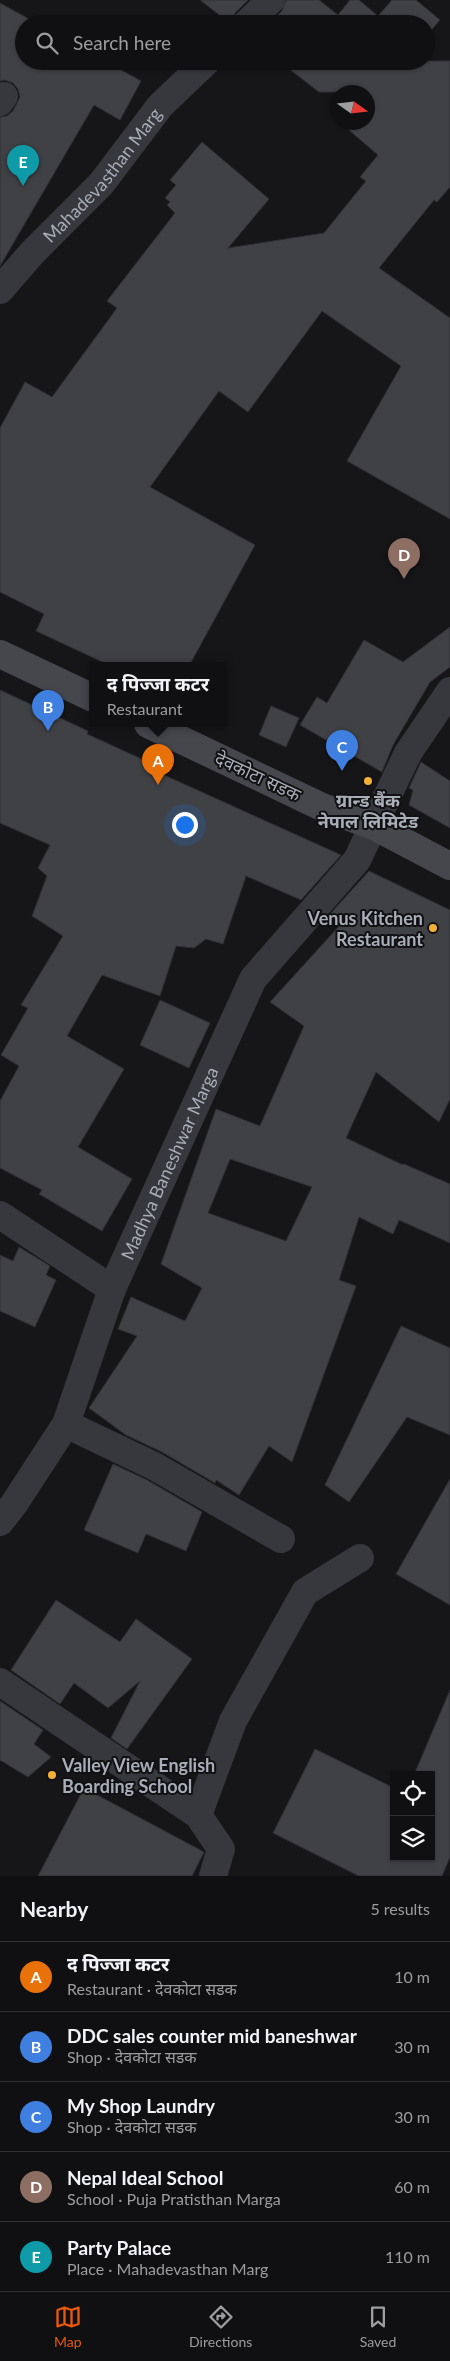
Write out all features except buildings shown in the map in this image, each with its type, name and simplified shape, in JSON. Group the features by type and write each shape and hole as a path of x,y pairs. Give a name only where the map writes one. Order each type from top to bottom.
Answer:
{"main road":[{"path":"0,654 89,696"},
{"name":"देवकोटा सडक","path":"154,727 322,807 374,826 450,866"}],"street":[{"path":"255,15 271,0"},
{"name":"Mahadevasthan Marg","path":"0,290 32,253 101,184 160,106 198,70"},
{"name":"Madhya Baneshwar Marga","path":"5,1506 66,1424 112,1290 253,979 357,860 408,753 450,692"},
{"path":"0,1215 112,1290"},
{"path":"66,1424 154,1466 281,1539"},
{"path":"198,1815 233,1721 305,1592 360,1558"},
{"path":"0,1682 198,1815 221,1849 213,1876"}],"place":[{"name":"Party Palace","path":"23,186"},
{"name":"Nepal Ideal School","path":"404,579"},
{"name":"DDC sales counter mid baneshwar","path":"48,731"},
{"name":"My Shop Laundry","path":"342,771"},
{"name":"ग्रान्ड बैंक नेपाल लिमिटेड","path":"368,781"},
{"name":"द पिज्जा कटर","path":"158,785"},
{"name":"Venus Kitchen Restaurant","path":"433,928"},
{"name":"Valley View English Boarding School","path":"52,1775"}]}
